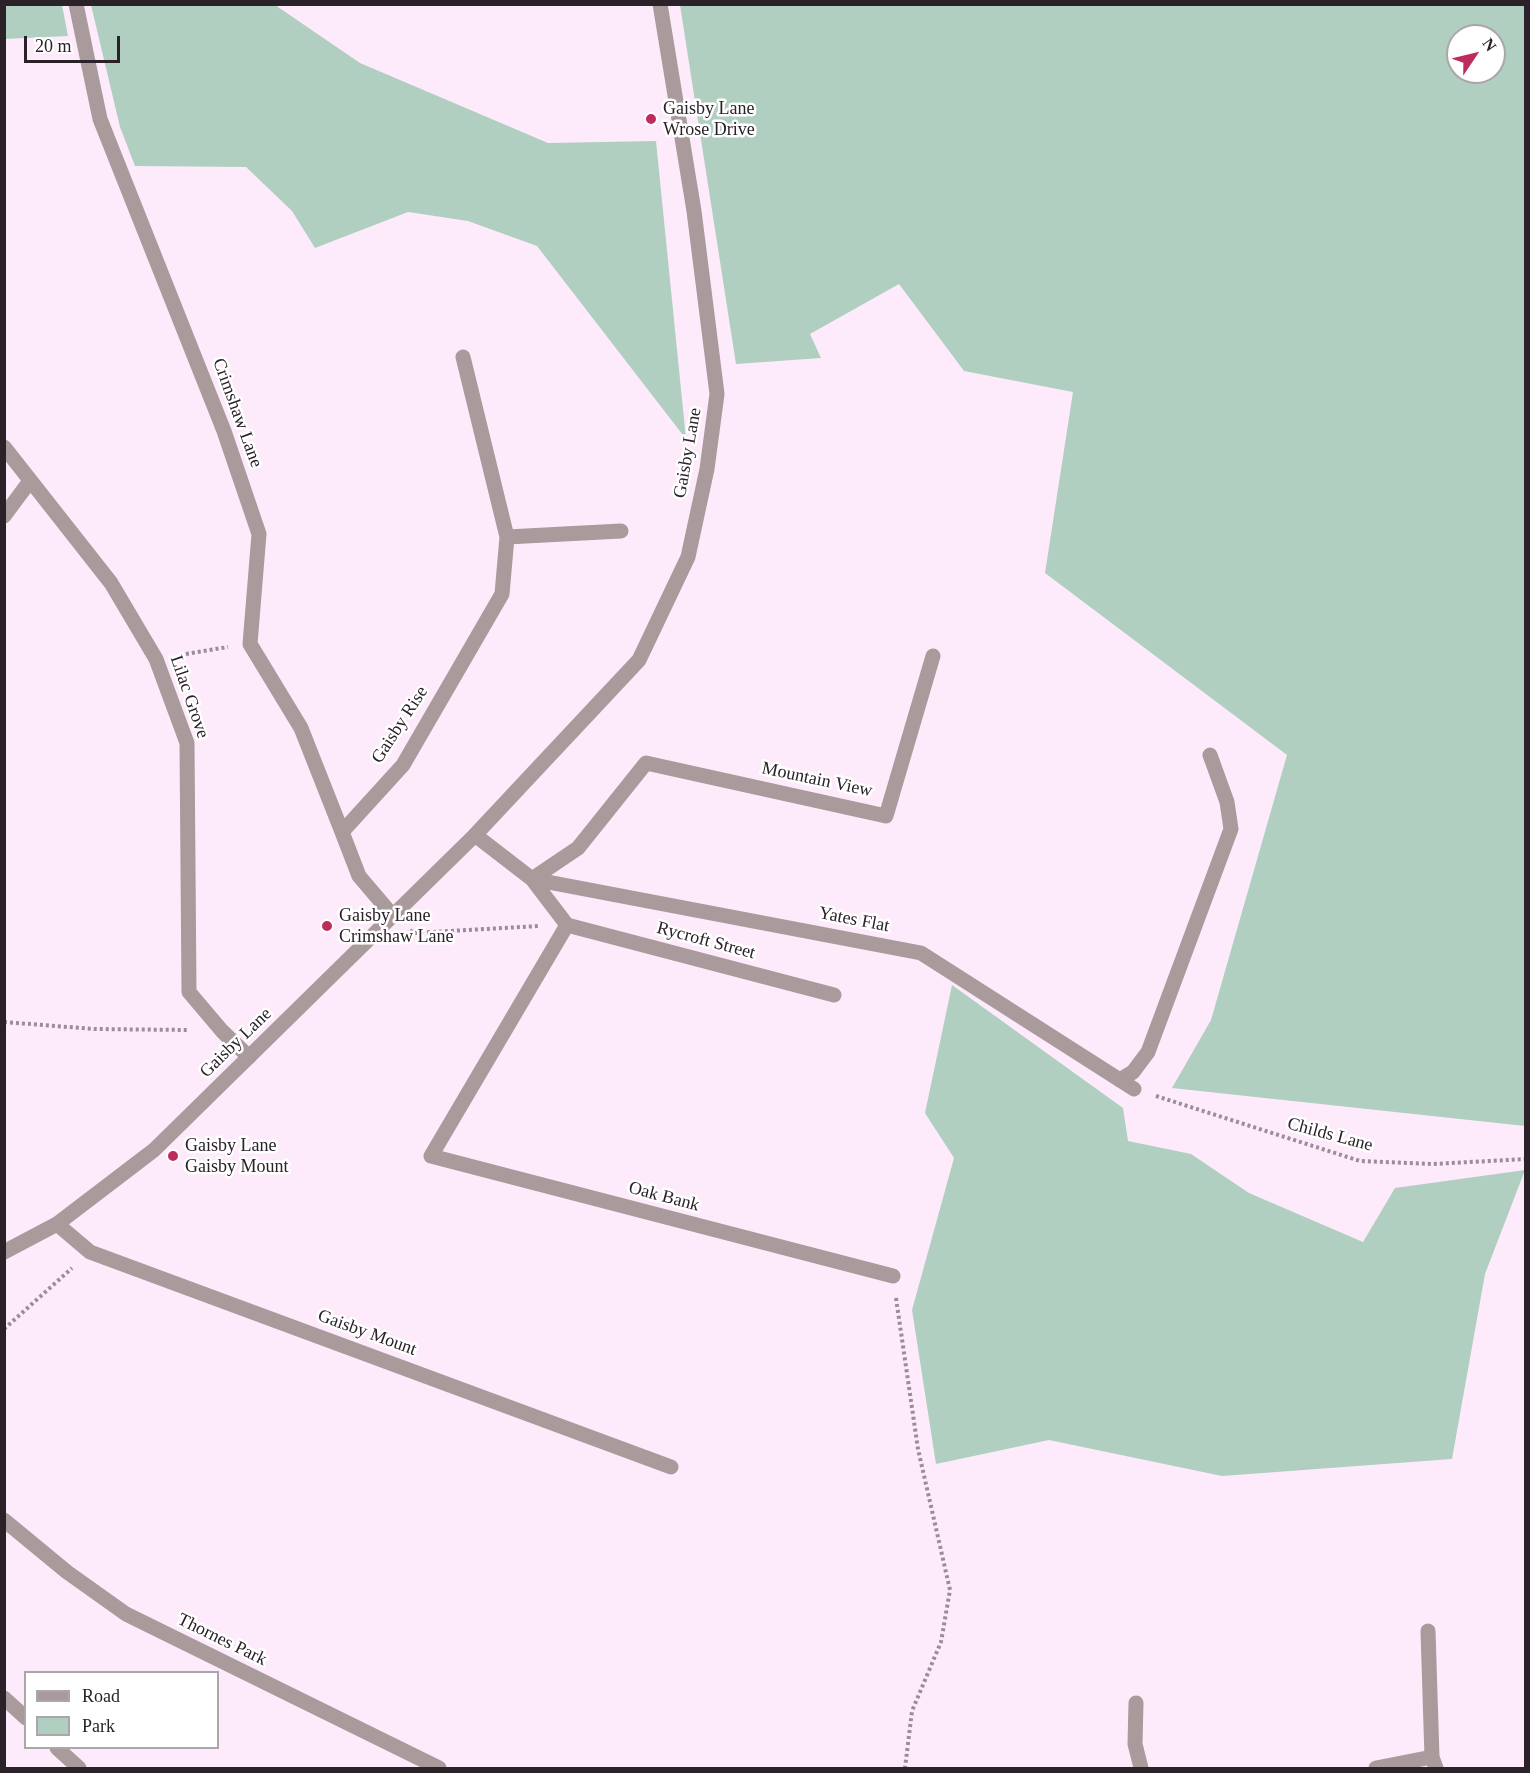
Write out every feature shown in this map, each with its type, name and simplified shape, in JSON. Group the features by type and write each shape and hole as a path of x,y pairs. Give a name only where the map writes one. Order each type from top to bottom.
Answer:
{"street":[{"name":"Crimshaw Lane","path":"76,4 100,118 224,431 259,534 250,644"},
{"name":"Gaisby Lane","path":"4,1252 57,1224 154,1150 475,835 639,660 688,557 707,469 717,394 694,211 660,4"},
{"name":"Gaisby Rise","path":"342,832 402,765 502,594 507,537 463,357"},
{"name":"Lilac Grove","path":"4,447 111,583 156,659 187,743 189,992 222,1031 249,1057"},
{"path":"4,516 30,481"},
{"path":"507,537 621,531"},
{"path":"250,644 301,728 359,876 393,916"},
{"name":"Mountain View","path":"532,879 578,848 646,763 886,816 933,656"},
{"path":"1120,1080 1133,1072 1148,1052 1231,829 1227,802 1210,755"},
{"path":"475,835 532,879 567,925"},
{"name":"Yates Flat","path":"532,879 921,952 1134,1089"},
{"name":"Rycroft Street","path":"567,925 834,995"},
{"name":"Oak Bank","path":"567,925 431,1156 893,1276"},
{"name":"Gaisby Mount","path":"57,1224 90,1252 671,1467"},
{"name":"Thornes Park","path":"4,1520 67,1572 126,1614 439,1768"},
{"path":"1376,1768 1434,1763 1428,1631"},
{"path":"4,1698 24,1716"},
{"path":"1136,1703 1135,1744 1141,1768"},
{"path":"58,1749 79,1768"}],"path":[{"path":"156,659 250,644"},
{"path":"393,916 414,933 567,925"},
{"path":"4,1022 105,1029 222,1031"},
{"name":"Childs Lane","path":"1134,1089 1360,1161 1433,1164 1526,1159"},
{"path":"4,1329 90,1252"},
{"path":"893,1276 918,1449 950,1590 941,1642 912,1711 905,1768"}],"green space":[{"path":"5,4 62,5 68,36 5,39"},
{"path":"91,5 275,5 360,63 548,143 656,141 686,439 537,246 468,221 408,212 315,248 292,211 246,167 135,166 120,127"},
{"path":"680,5 1525,5 1525,1126 1172,1088 1211,1020 1287,755 1045,573 1073,392 964,371 899,284 810,334 821,358 736,364"},
{"path":"952,985 1123,1108 1128,1141 1191,1154 1249,1193 1363,1242 1395,1188 1525,1170 1485,1274 1452,1459 1222,1476 1049,1440 936,1464 912,1310 954,1158 925,1113"}],"place":[{"name":"Gaisby Lane Wrose Drive","path":"651,119"},
{"name":"Gaisby Lane Crimshaw Lane","path":"327,926"},
{"name":"Gaisby Lane Gaisby Mount","path":"173,1156"}]}
